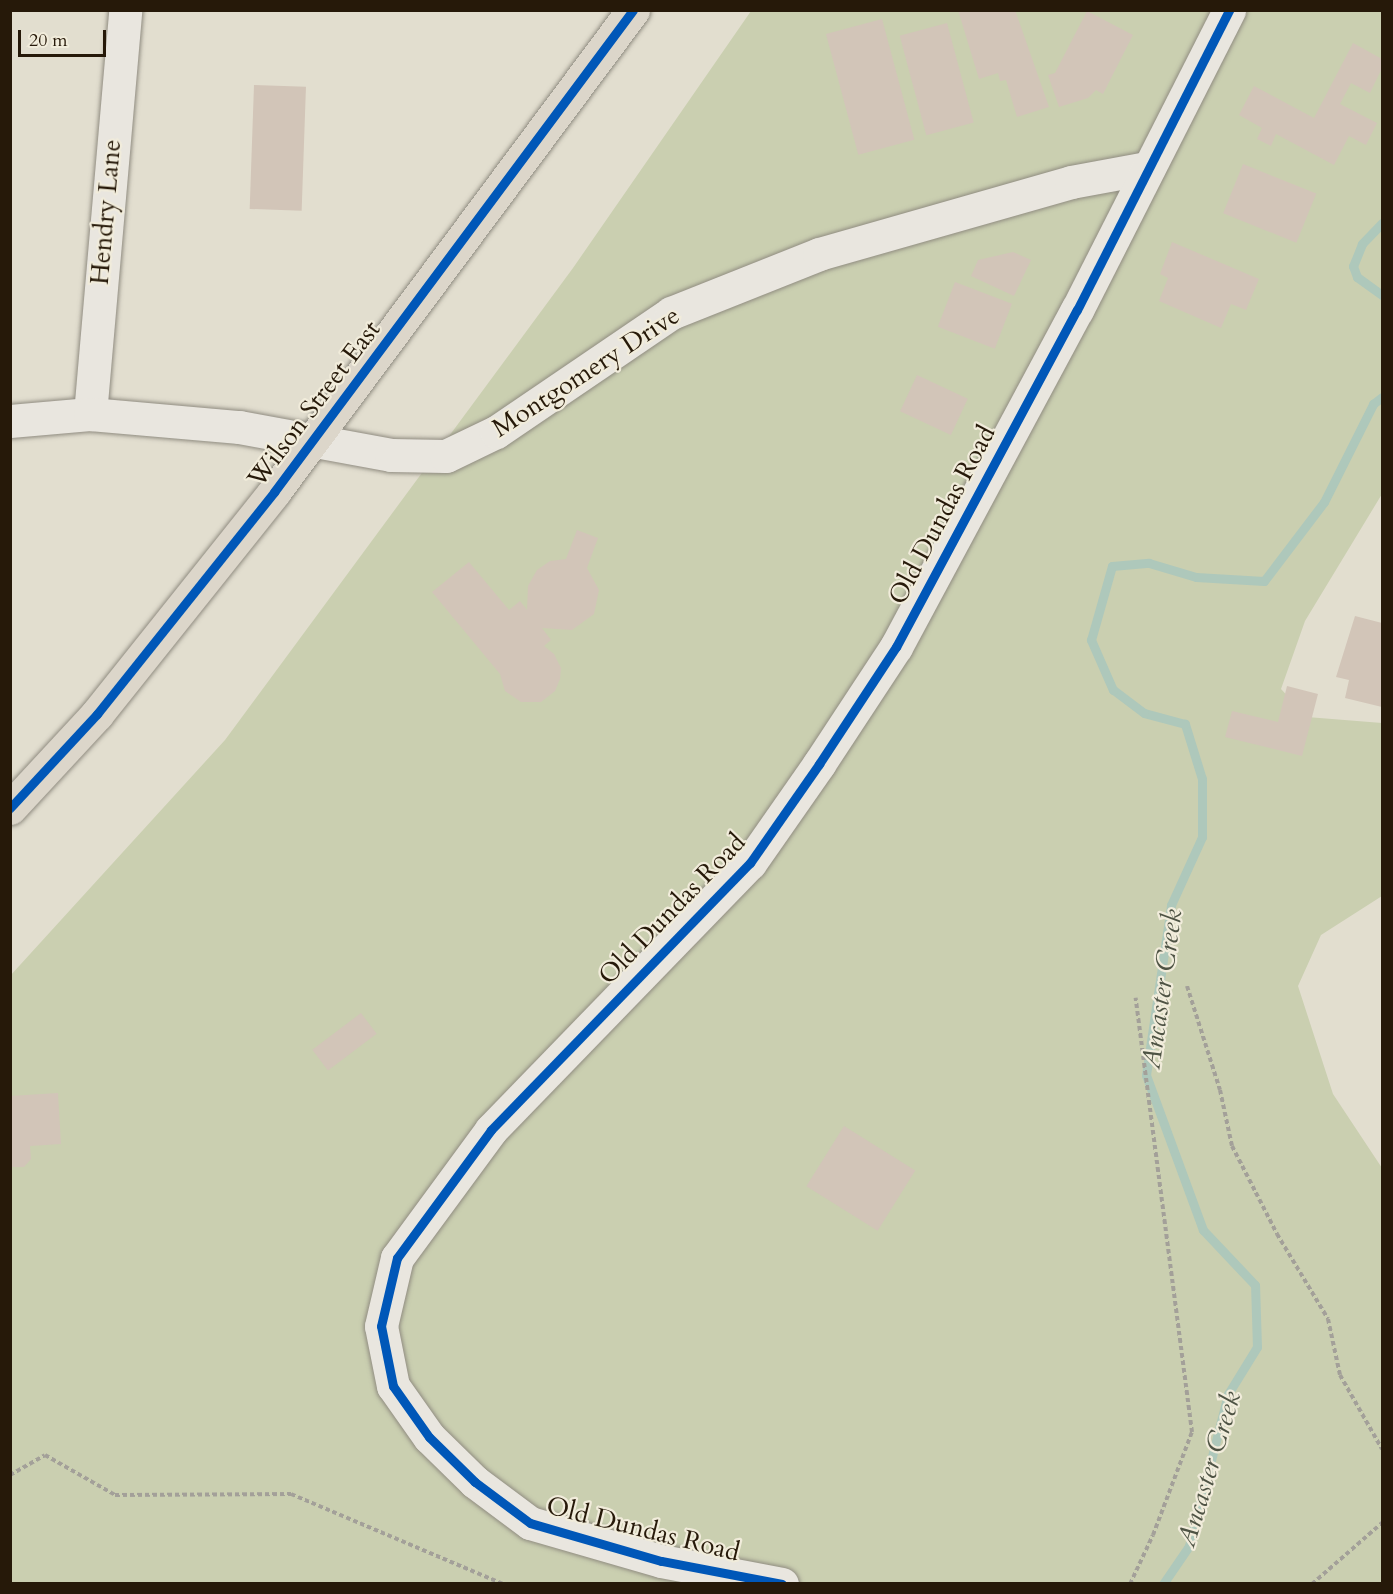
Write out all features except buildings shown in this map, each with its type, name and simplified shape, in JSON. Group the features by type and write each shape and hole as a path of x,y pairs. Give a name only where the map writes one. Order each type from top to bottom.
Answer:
{"main road":[{"name":"Wilson Street East","path":"10,808 97,714 312,442 633,10"}],"street":[{"name":"Hendry Lane","path":"90,414 125,10"},
{"name":"Old Dundas Road","path":"782,1584 661,1561 530,1523 475,1482 429,1437 393,1386 381,1326 398,1258 491,1131 750,863 819,764 896,647 1077,310 1228,10"},
{"name":"Montgomery Drive","path":"10,421 90,414 238,428 391,455 446,456 496,432 671,313 819,254 1071,182 1147,168"}],"path":[{"path":"1187,986 1220,1090 1232,1146 1277,1234 1328,1319 1340,1375 1383,1449"},
{"path":"1130,1584 1153,1535 1192,1432 1136,998"},
{"path":"10,1475 45,1455 115,1495 291,1494 503,1584"},
{"path":"1312,1584 1383,1523"}],"green space":[{"path":"751,11 1382,11 1382,494 1305,621 1281,689 1307,717 1382,723 1382,896 1321,935 1298,986 1333,1094 1382,1168 1382,1583 11,1583 10,976 225,740 573,268"}],"waterway":[{"name":"Ancaster Creek","path":"1382,223 1362,244 1353,266 1357,277 1382,295"},
{"name":"Ancaster Creek","path":"1163,1584 1189,1546 1228,1394 1257,1347 1255,1285 1203,1230 1146,1075 1171,905 1202,837 1202,779 1185,724 1144,713 1113,690 1091,640 1112,566 1149,563 1196,577 1264,581 1324,502 1373,404 1382,397"}],"cycle path":[{"path":"10,808 97,714 274,492 633,10"},
{"path":"782,1584 661,1561 530,1523 475,1482 429,1437 393,1386 381,1326 397,1258 491,1130 750,863 819,764 896,647 1077,310 1229,10"}]}
